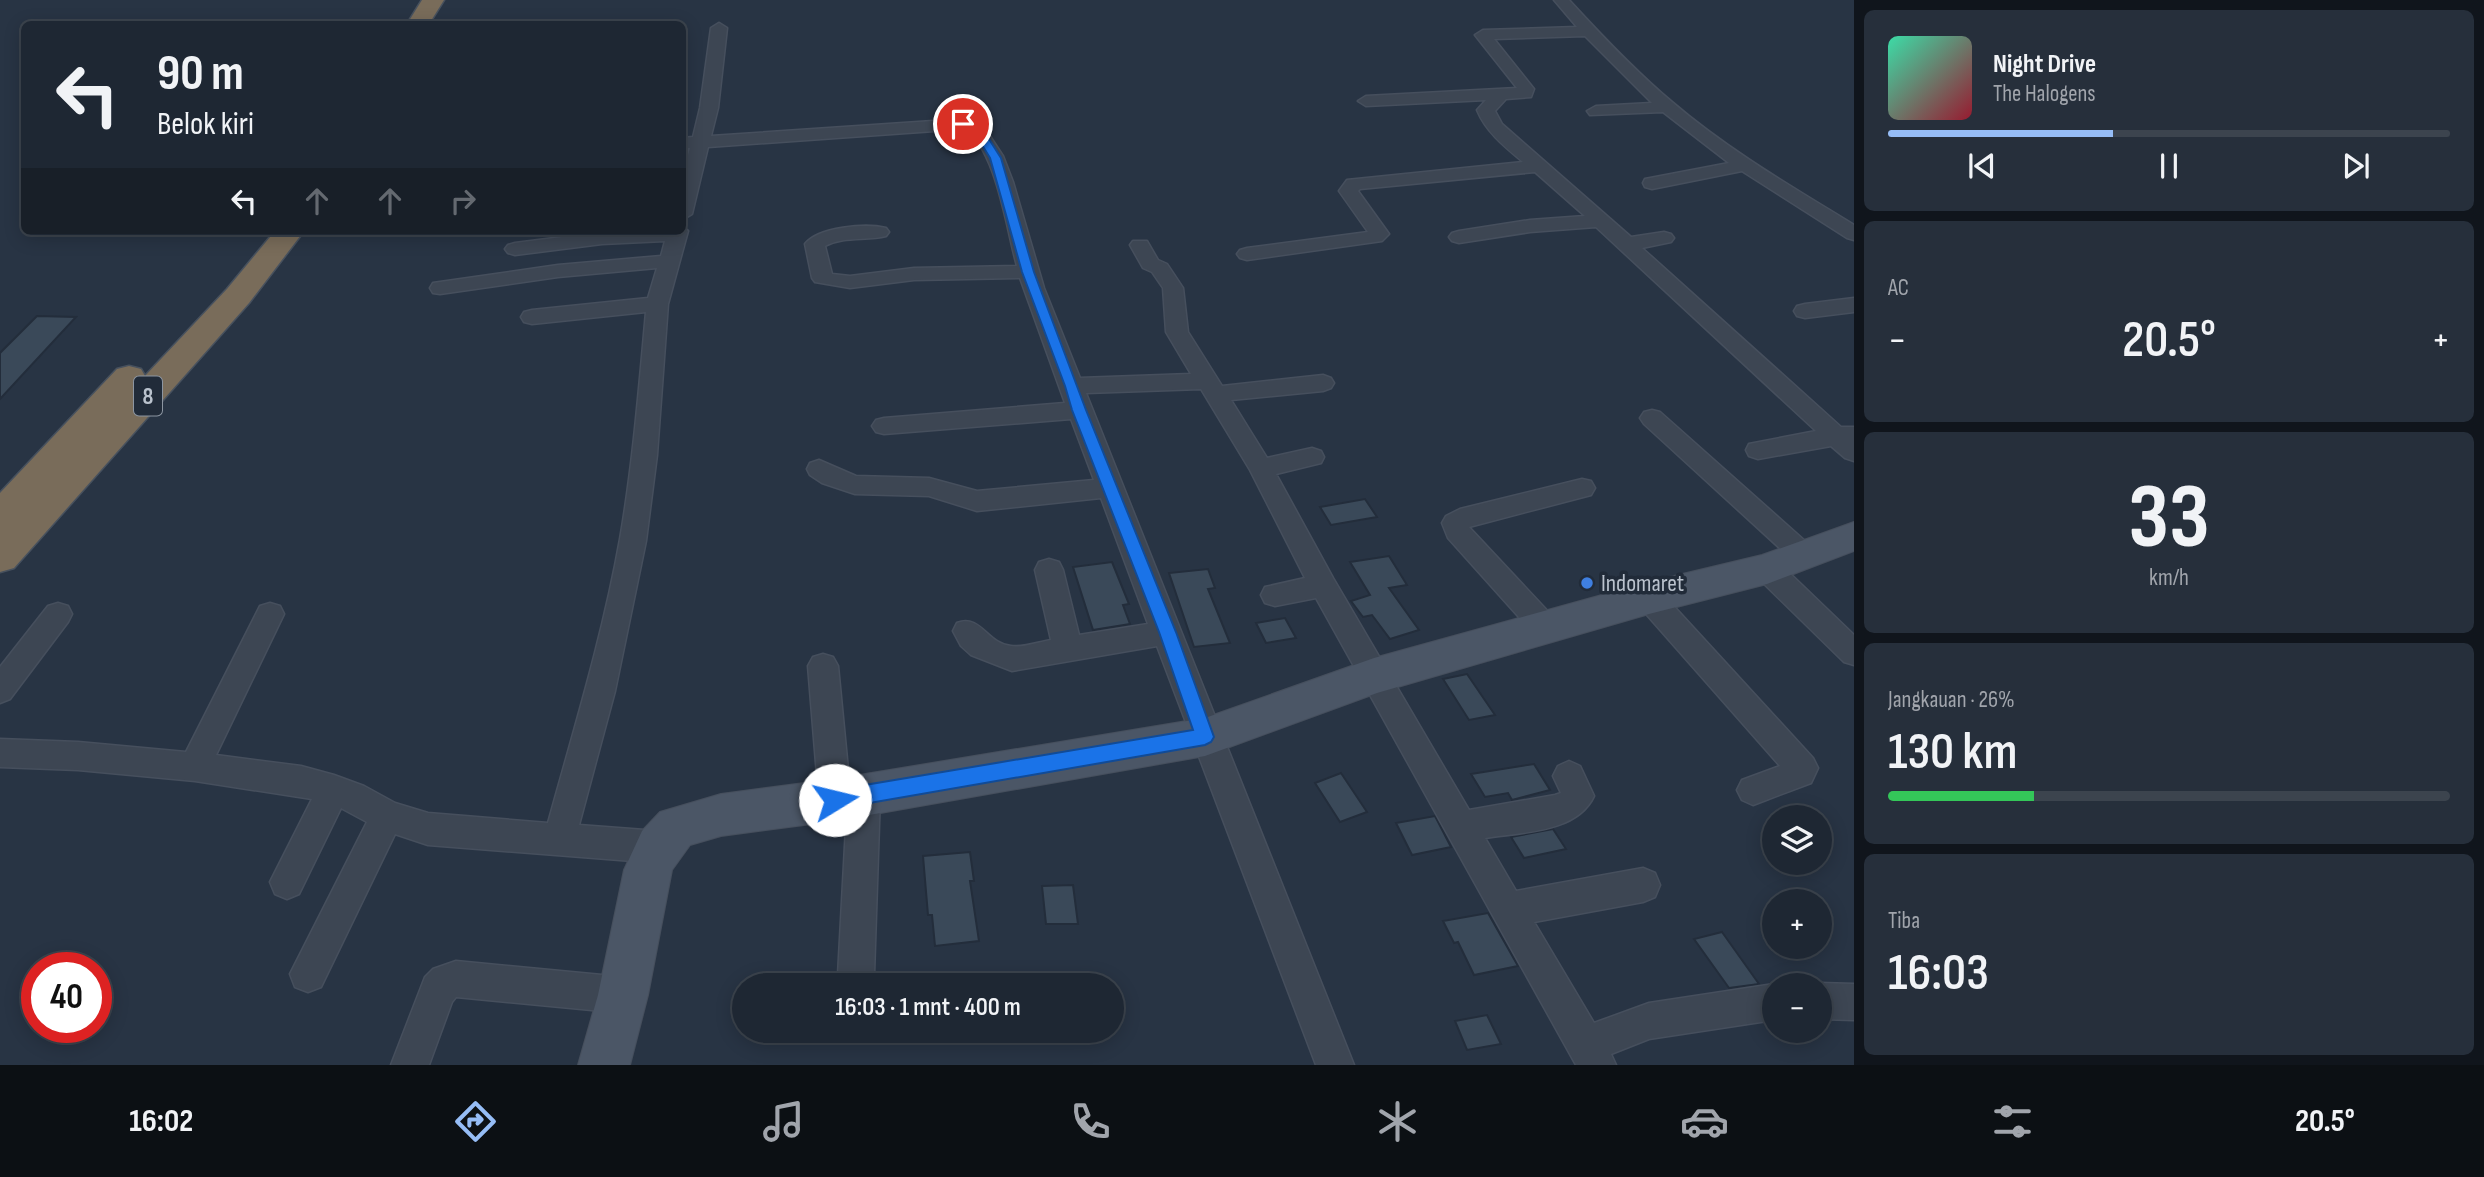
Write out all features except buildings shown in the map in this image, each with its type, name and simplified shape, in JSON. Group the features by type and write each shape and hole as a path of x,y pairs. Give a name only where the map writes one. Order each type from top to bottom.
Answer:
{"highway":[{"path":"420,21 433,0"},
{"path":"442,21 454,0"},
{"name":"8","path":"0,517 203,298 257,235"},
{"name":"8","path":"0,557 238,296 287,235"}],"street":[{"path":"1562,0 1589,31 1667,107 1745,165 1854,234"},
{"path":"686,182 692,143 709,108 719,28"},
{"path":"1366,101 1525,93 1526,89 1483,35 1589,31"},
{"path":"1500,95 1486,110 1488,117 1508,139 1848,440"},
{"path":"1596,111 1667,107"},
{"path":"692,143 970,124 978,130 995,158 1028,272 1079,410 1335,1065"},
{"path":"1652,183 1745,165"},
{"path":"1247,254 1375,237 1378,234 1368,216 1348,191 1354,184 1539,166"},
{"path":"1459,237 1521,227 1601,221"},
{"path":"879,232 817,241 815,244 822,278 848,281 898,275 1028,272"},
{"path":"515,249 624,235"},
{"path":"559,839 600,691 633,541 645,455 657,304 677,235"},
{"path":"1628,244 1664,238"},
{"path":"1140,245 1150,264 1160,268 1172,288 1176,303 1177,332 1261,467 1323,586 1591,1055 1649,1021 1688,1017 1734,1006 1762,1003"},
{"path":"440,288 558,271 669,261"},
{"path":"532,317 657,304"},
{"path":"1805,311 1854,305"},
{"path":"1072,386 1211,387 1323,383"},
{"path":"884,426 1079,410"},
{"path":"1652,418 1805,556"},
{"path":"1758,450 1848,440"},
{"path":"1261,467 1312,457"},
{"path":"819,469 831,477 855,485 929,487 977,501 1110,488"},
{"path":"1545,627 1457,531 1455,523 1469,516 1582,488"},
{"path":"604,1065 624,995 648,870 657,847 676,827 722,815 849,797 1205,737 1374,676 1649,598 1767,569 1854,536"},
{"path":"1767,569 1854,653"},
{"path":"1049,570 1068,651"},
{"path":"1275,595 1323,586"},
{"path":"1649,598 1802,768 1800,774 1754,790"},
{"path":"0,690 58,614"},
{"path":"195,767 271,614"},
{"path":"967,631 975,644 1012,659 1168,632"},
{"path":"823,666 849,797 856,973"},
{"path":"0,753 78,756 195,767 301,781 353,797 387,816 428,829 657,847"},
{"path":"1461,827 1559,810 1573,803 1578,796 1569,776"},
{"path":"287,882 334,790"},
{"path":"308,974 387,816"},
{"path":"1508,909 1643,885"},
{"path":"410,1065 438,990 446,982 456,979 624,995"},
{"path":"1832,1001 1854,1002"}],"place":[{"name":"Indomaret","path":"1587,583"}],"route":[{"path":"835,800 1205,737 1168,632 1079,410 1028,272 995,158 978,130 970,124 963,124"}]}
